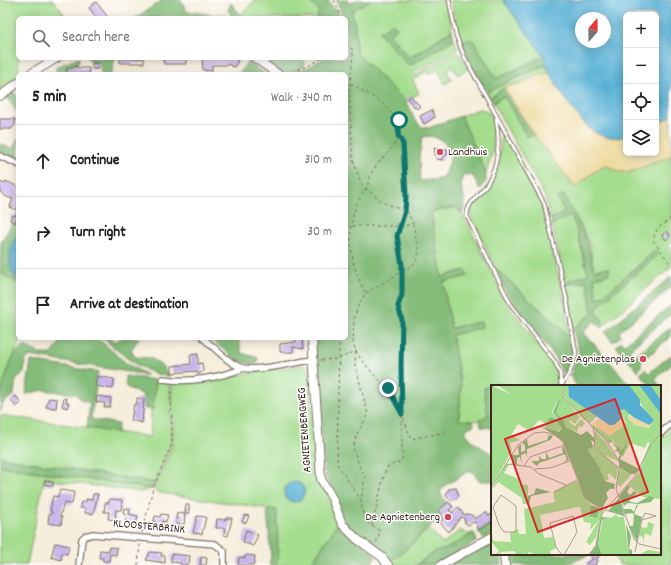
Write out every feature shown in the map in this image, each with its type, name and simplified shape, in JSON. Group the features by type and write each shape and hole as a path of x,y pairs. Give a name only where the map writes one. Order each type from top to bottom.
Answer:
{"street":[{"path":"33,72 54,60"},
{"path":"258,60 275,72"},
{"path":"0,96 16,84"},
{"path":"0,156 16,163"},
{"path":"205,340 234,364 244,368 254,369 312,360"},
{"name":"AGNIETENBERGWEG","path":"312,340 312,360 321,479 332,498 342,524 357,539 374,550 385,560 388,565"},
{"path":"163,379 195,380 233,372 244,368"},
{"path":"661,433 671,424"},
{"name":"KLOOSTERBRINK","path":"79,565 81,543 85,536 89,534 219,546 225,554 224,565"},
{"path":"441,565 491,538"},
{"path":"504,555 505,565"}],"lane":[{"path":"449,0 456,36 473,75 524,163 541,196 549,220 567,301 576,354 562,385"},
{"path":"496,116 498,139 496,161 488,182 469,207 468,216 510,303 555,362 560,372 561,385"}],"path":[{"path":"334,0 341,16"},
{"path":"348,46 353,50 350,82 353,160 361,183 366,189 384,203 410,214 419,247 418,259 413,266 366,293 359,303 354,318 353,343 362,361 392,394 402,414 411,439 451,431"},
{"path":"292,72 308,66 318,60"},
{"path":"350,82 381,102 397,116 399,120 398,135 390,152 374,168 366,189 360,195 352,220 353,226 350,235 352,260 359,281 366,293"},
{"path":"372,526 386,470 388,466 402,460 402,320 398,306 402,295 402,271 401,255 397,236 402,226 406,196 403,144 398,135"},
{"path":"671,218 656,229 652,240 671,265"},
{"path":"348,226 402,226 413,223"},
{"path":"339,340 337,464 361,501"},
{"path":"312,360 338,359 356,350"},
{"path":"356,350 355,365 368,410 366,420 353,443 358,463 365,476 361,501 363,514 372,526 380,531 374,550"},
{"path":"138,565 141,538 153,488 172,444 171,380"}],"green space":[{"path":"0,0 53,0 65,16 16,16 16,60 19,60 19,72 16,72 16,77 0,90"},
{"path":"163,0 181,0 187,12 226,16 138,16"},
{"path":"255,0 307,0 319,10 318,16 242,16 241,14"},
{"path":"307,0 328,0 340,16 318,16 319,10"},
{"path":"336,0 347,0 349,4 357,0 370,0 352,11 355,25 356,52 406,102 415,120 422,127 428,128 461,116 486,173 486,181 480,189 473,176 463,174 461,186 465,202 462,214 457,207 431,212 442,277 466,270 468,276 443,282 451,328 481,322 482,327 452,335 461,386 459,420 473,421 474,425 466,429 466,433 473,442 491,453 491,481 479,481 473,472 469,471 444,486 440,493 447,504 439,512 442,515 402,553 389,561 350,529 340,514 334,490 325,477 314,340 348,340 348,72 295,72 309,67 321,60 348,60 348,16 343,16","holes":["430,136 444,143 450,153 450,160 445,173 440,179 420,181 419,158 422,137"]},
{"path":"370,0 447,0 452,30 409,58 389,33 379,32 409,66 454,39 458,49 455,52 413,72 414,75 456,54 460,54 468,69 458,75 452,67 447,72 452,79 445,84 438,70 429,74 427,71 413,80 419,93 406,102 356,52 352,11"},
{"path":"451,0 503,0 544,56 496,79 468,39 462,42 458,33"},
{"path":"231,3 241,16 232,16 228,10"},
{"path":"393,23 397,28 389,34 409,58 452,30 454,39 409,66 379,32"},
{"path":"468,39 474,41 496,79 544,56 545,65 487,92 471,65 462,42"},
{"path":"74,60 79,60 78,64 68,69 67,72 56,72 56,67"},
{"path":"90,60 114,60 112,72 101,72 100,64 91,62"},
{"path":"264,60 304,60 305,66 288,72 280,72"},
{"path":"247,62 263,72 240,72"},
{"path":"545,65 550,73 537,75 529,80 504,88 490,98 487,92"},
{"path":"504,88 533,134 527,137 504,96 493,103 490,98"},
{"path":"13,91 16,95 16,110 6,96"},
{"path":"504,96 527,137 533,134 575,187 601,167 607,166 630,172 671,156 671,241 669,246 671,248 671,267 601,328 600,326 603,321 596,313 598,306 659,254 656,250 603,296 597,298 594,278 606,275 594,271 590,247 577,219 565,212 551,219 545,197 493,103"},
{"path":"479,109 488,112 493,121 493,151 486,173 461,116"},
{"path":"502,130 541,204 564,299 569,336 496,269 471,216 471,210 494,178 498,169"},
{"path":"16,142 16,159 0,152 0,144 13,149"},
{"path":"564,195 574,213 589,250 594,270 609,269 609,274 594,278 597,298 603,296 656,250 659,254 598,306 596,313 603,321 600,326 594,321 583,332 630,385 576,385 570,376 579,353 573,329 592,313 587,281 569,284 568,281 588,274 576,227 571,216 552,224 551,219 565,212 557,198"},
{"path":"457,207 466,220 506,302 553,364 558,381 557,385 491,385 484,389 488,415 485,418 475,421 459,421 461,386 452,335 482,327 481,322 451,328 443,282 467,276 465,270 442,277 431,212"},
{"path":"571,215 576,227 588,274 568,281 577,283 587,280 592,313 573,329 571,306 552,224"},
{"path":"16,216 16,238 13,244 10,260 16,277 16,282 0,273 1,243"},
{"path":"496,269 569,336 573,354 564,375 554,356 507,294"},
{"path":"0,273 16,282 16,340 19,340 0,396"},
{"path":"671,277 671,287 619,332 621,336 613,342 605,332"},
{"path":"671,305 671,314 629,350 635,356 671,327 671,336 641,362 641,366 638,371 616,346 621,342 625,344"},
{"path":"62,340 99,340 126,363 147,375 29,356 25,361 24,373 18,377 14,395 3,403 0,412 3,386 9,366 18,350 24,346 40,354 52,354"},
{"path":"105,340 112,340 114,342 118,340 138,340 131,350 135,357 151,358 163,367 169,377 159,375 142,367 118,351"},
{"path":"212,340 239,340 241,353 258,358 257,364 243,362 226,352"},
{"path":"671,355 671,365 655,379 659,385 650,385 640,374 645,369 649,373"},
{"path":"31,361 98,372 91,419 118,424 117,433 87,428 90,403 81,400 76,394 43,390 26,394"},
{"path":"302,365 307,367 310,373 316,472 329,497 338,523 310,565 276,565 278,530 271,509 160,493 154,490 173,444 172,383 192,382","holes":["299,482 302,484 304,493 302,498 296,502"]},
{"path":"125,376 156,380 153,409 145,409 142,394 126,387"},
{"path":"156,380 170,383 171,444 155,483 0,457 0,415 150,437 151,409 153,409"},
{"path":"491,385 491,428 481,427 479,420 488,415 484,388"},
{"path":"671,429 671,565 620,565 614,555 661,555 661,439"},
{"path":"0,457 155,483 152,489 0,466"},
{"path":"0,466 152,489 141,492 44,479 27,565 0,565"},
{"path":"267,509 277,510 278,555 276,565 269,565 271,557"},
{"path":"338,523 376,556 370,565 310,565"},
{"path":"491,524 491,535 483,538 478,531"},
{"path":"429,529 443,544 460,530 467,534 474,533 448,548 435,552 416,565 390,565 389,561 402,553"},
{"path":"474,533 477,541 437,565 416,565 435,552 448,548"},
{"path":"491,541 491,555 501,555 502,565 446,565"},
{"path":"508,555 589,555 565,565 509,565"}],"sand":[{"path":"550,73 589,129 617,138 623,137 623,156 659,156 659,122 671,116 671,156 630,172 621,172 607,166 601,167 575,187 533,134 504,88 529,80 537,75"}],"water":[{"path":"503,0 671,0 671,116 659,122 659,12 623,12 623,137 615,138 607,137 596,133 589,128 573,110 557,86 546,64 544,56"},
{"path":"16,238 16,276 11,270 10,263 11,250"},
{"path":"290,482 298,482 304,488 304,496 298,502 290,502 284,496 284,488"}],"building":[{"path":"96,2 107,16 95,16 89,8"},
{"path":"120,60 144,60 144,63 120,63"},
{"path":"163,60 186,60 186,64 164,64"},
{"path":"202,60 238,61 234,67 228,64 212,65 212,71 203,70"},
{"path":"92,63 98,63 98,69 92,69"},
{"path":"77,66 78,68 89,68 89,72 67,72 66,69"},
{"path":"410,96 420,106 417,109 407,99"},
{"path":"432,110 435,117 424,124 420,116"},
{"path":"0,119 15,119 15,125 11,129 0,129"},
{"name":"Landhuis","path":"434,148 447,149 447,155 443,155 443,160 436,159"},
{"path":"6,181 16,186 16,210 10,207 13,199 0,192 0,182 5,184"},
{"path":"16,214 15,223 10,220 12,215 15,216"},
{"path":"667,231 670,236 666,240 662,235"},
{"path":"296,340 302,340 303,349 293,347 293,352 280,352 280,344 296,342"},
{"path":"198,354 198,364 202,363 203,371 201,373 198,374 197,371 172,373 172,366 191,364 190,355"},
{"path":"97,376 114,379 113,389 95,386"},
{"path":"16,396 21,403 16,407 11,400"},
{"path":"97,396 111,398 110,407 104,407 105,403 96,402"},
{"path":"49,398 57,399 56,408 46,407"},
{"path":"64,398 67,399 66,402 69,403 67,408 62,406"},
{"path":"137,398 144,399 142,423 131,420 134,404 137,404"},
{"path":"45,480 53,482 53,486 44,484"},
{"path":"456,488 459,495 456,499 450,500 446,494 449,489"},
{"path":"60,490 74,492 72,504 64,503 60,516 62,517 61,525 48,523 49,514 52,514 52,511 50,511 53,496 58,497"},
{"path":"93,494 98,494 93,514 85,513 85,508 80,508 81,502 86,502 86,499 92,500"},
{"path":"109,499 122,500 121,510 116,510 115,520 108,519 109,512 104,512 105,503 109,503"},
{"path":"448,502 453,507 449,510 452,513 458,507 464,515 468,514 473,516 475,519 486,512 489,516 491,514 491,523 479,530 476,523 473,522 469,525 465,523 464,518 461,517 449,532 440,522 444,518 438,511"},
{"path":"186,505 189,505 189,513 185,513"},
{"path":"124,508 130,509 129,514 138,516 136,525 125,523 127,515 123,514"},
{"path":"177,513 185,514 184,525 176,524"},
{"path":"161,514 168,515 166,522 162,521 161,527 153,525 155,516 160,517"},
{"path":"245,515 249,516 246,523 242,522"},
{"path":"197,516 206,517 202,534 193,533"},
{"path":"226,518 232,518 228,536 224,535 225,528 216,528 217,519 225,520"},
{"path":"246,530 258,535 253,546 243,542"},
{"path":"55,543 69,546 67,554 62,553 61,560 51,557"},
{"path":"109,547 117,548 116,555 110,554 109,561 103,561 103,558 99,558 100,550 109,551"},
{"path":"150,552 162,553 161,556 165,556 165,563 146,560"},
{"path":"172,554 190,556 189,564 181,565 181,563 171,562"},
{"path":"246,555 255,556 254,565 238,565 239,557 245,558"},
{"path":"590,555 598,555 599,557 596,558 598,561 595,563 596,565 587,565 586,563 593,559"},
{"path":"201,557 207,558 206,565 200,565"}],"place":[{"name":"Landhuis","path":"440,152"},
{"name":"De Agnietenplas","path":"643,359"},
{"name":"De Agnietenberg","path":"448,517"}],"route":[{"path":"388,388 396,400 402,414 403,392 401,367 403,326 398,306 402,295 402,265 397,236 402,226 406,196 403,144 398,135 399,120"}]}
